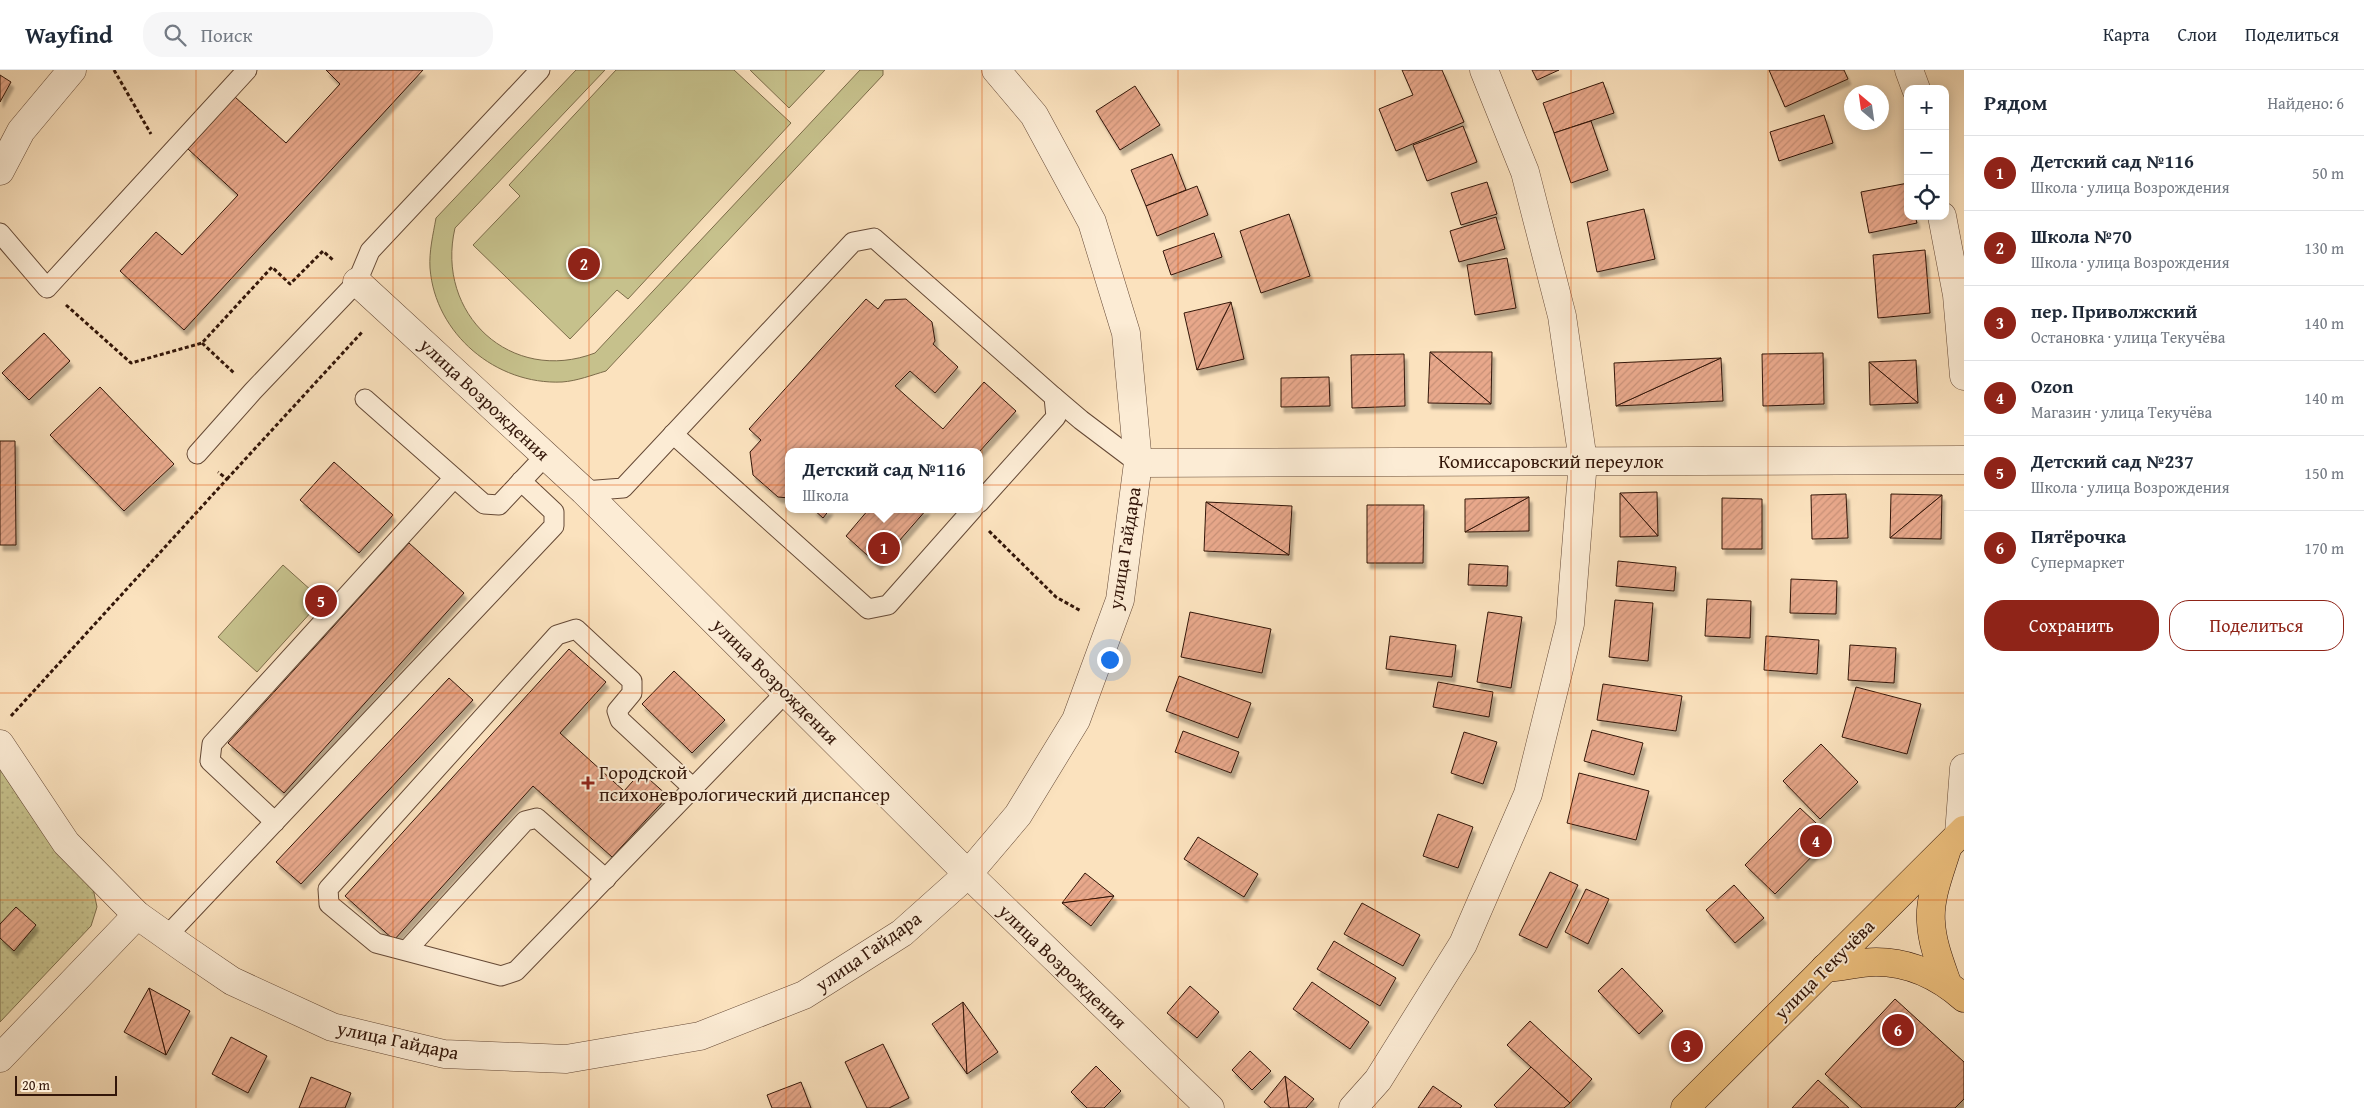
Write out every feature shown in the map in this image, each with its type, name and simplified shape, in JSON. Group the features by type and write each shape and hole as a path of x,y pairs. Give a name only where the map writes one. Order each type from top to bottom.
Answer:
{"main road":[{"name":"улица Текучёва","path":"1685,1108 1957,836"},
{"path":"1956,991 1935,949 1931,921 1935,886 1957,836"},
{"path":"1825,968 1875,962 1915,968 1956,991"}],"street":[{"path":"0,171 21,131 72,70"},
{"name":"улица Гайдара","path":"3,732 66,843 137,915 232,981 332,1027 444,1054 566,1059 700,1036 804,995 902,933 968,874 1018,815 1076,720 1120,600 1138,463 1126,333 1092,222 1034,115 996,70"},
{"path":"1354,1108 1378,1080 1463,944 1528,794 1570,624 1583,461 1562,316 1525,172 1484,70"},
{"path":"1909,70 1915,85"},
{"path":"1943,220 1957,294 1964,376"},
{"name":"улица Возрождения","path":"357,282 584,490 968,874 1210,1108"},
{"name":"Комиссаровский переулок","path":"1138,463 1964,460"},
{"path":"1957,836 1964,768"},
{"path":"0,1058 137,915"}],"lane":[{"path":"0,233 47,288 247,70"},
{"path":"197,454 253,391 357,282 370,252 540,70"},
{"path":"584,490 622,488 853,242 874,238 1054,397 1138,463"},
{"path":"983,498 1056,417 1054,397"},
{"path":"364,399 484,504 498,505 546,455"},
{"path":"673,434 868,608 888,605 970,513"},
{"path":"274,822 210,761 212,744 454,478"},
{"path":"166,936 554,526 554,512 521,482"},
{"path":"693,788 620,720 617,710 632,693 632,681 576,629 557,635 328,889 329,904 376,943 501,976 516,971 786,692"},
{"path":"407,950 525,821 537,818 606,879"}],"path":[{"path":"114,70 154,140 169,155"},
{"path":"47,288 131,363 202,343 272,267 290,284 323,250 357,282"},
{"path":"3,732 385,306"},
{"path":"202,343 253,391"},
{"path":"197,454 227,480"},
{"path":"979,513 1056,596 1081,610 1078,620"}],"shaded area":[{"path":"576,70 605,70 455,228 452,259 457,288 468,314 486,335 509,350 535,359 564,360 595,353 860,70 883,70 883,75 606,371 562,382 538,381 514,375 493,365 473,351 457,334 443,314 434,292 430,268 431,249 436,218"},
{"path":"616,70 734,70 791,123 628,299 617,290 570,339 473,245 520,196 509,185"},
{"path":"750,70 825,70 789,108"},
{"path":"283,565 322,600 257,672 218,637"},
{"path":"0,763 91,879 97,907 91,926 0,1022"}],"building":[{"path":"326,70 423,70 184,330 120,271 156,232 182,255 238,195 188,149 235,97 286,143 340,84"},
{"path":"1402,70 1442,70 1464,122 1396,151 1379,109 1413,95"},
{"path":"1532,70 1559,70 1537,80"},
{"path":"1769,70 1844,70 1848,79 1785,107"},
{"path":"0,75 11,82 0,102"},
{"path":"1603,82 1614,113 1554,133 1543,103"},
{"path":"1135,86 1160,125 1120,150 1096,111"},
{"path":"1824,115 1833,143 1779,161 1770,132"},
{"path":"1591,121 1608,170 1571,183 1554,133"},
{"path":"1463,126 1477,162 1427,181 1413,145"},
{"path":"1172,154 1186,190 1146,206 1131,170"},
{"path":"1487,182 1497,214 1461,225 1451,193"},
{"path":"1904,184 1904,220 1916,220 1917,223 1869,233 1861,192"},
{"path":"1197,186 1208,215 1157,236 1146,206"},
{"path":"1644,209 1655,259 1597,272 1587,222"},
{"path":"1289,214 1310,276 1261,293 1240,231"},
{"path":"1496,217 1505,249 1459,262 1450,231"},
{"path":"1214,233 1222,257 1171,275 1163,251"},
{"path":"1925,250 1930,313 1878,318 1873,255"},
{"path":"1507,258 1516,308 1475,315 1467,265"},
{"path":"866,299 878,309 885,300 906,299 932,322 935,341 933,344 958,367 935,393 910,371 895,386 943,429 984,382 1016,411 983,448 785,448 785,498 778,497 753,475 750,452 761,440 749,429"},
{"path":"1231,302 1244,359 1197,370"},
{"path":"1231,302 1197,370 1184,313"},
{"path":"44,333 70,361 29,400 2,373"},
{"path":"1430,352 1492,352 1491,404"},
{"path":"1430,352 1491,404 1428,403"},
{"path":"1823,353 1824,404 1763,406 1762,354"},
{"path":"1404,354 1405,406 1352,408 1351,355"},
{"path":"1721,358 1723,401 1616,406"},
{"path":"1721,358 1616,406 1614,363"},
{"path":"1916,360 1918,403 1869,362"},
{"path":"1869,362 1918,403 1870,405"},
{"path":"1329,377 1330,406 1281,407 1281,378"},
{"path":"100,387 174,464 124,511 50,435"},
{"path":"0,441 15,441 16,545 0,545"},
{"path":"334,462 393,515 359,553 300,500"},
{"path":"1657,492 1658,536 1620,493"},
{"path":"1620,493 1658,536 1620,537"},
{"path":"1846,494 1848,538 1812,539 1811,495"},
{"path":"1891,494 1942,495 1890,538"},
{"path":"1942,495 1941,539 1890,538"},
{"path":"1529,497 1529,531 1465,532"},
{"path":"1529,497 1465,532 1465,499"},
{"path":"1722,498 1762,499 1762,549 1722,549"},
{"path":"1206,502 1292,506 1289,555"},
{"path":"1206,502 1289,555 1204,551"},
{"path":"1367,505 1424,505 1423,563 1367,563"},
{"path":"817,513 827,513 823,518"},
{"path":"866,513 924,513 878,565 846,536"},
{"path":"409,543 464,593 284,793 228,743"},
{"path":"1618,561 1676,567 1674,591 1616,586"},
{"path":"1469,564 1508,566 1507,586 1468,585"},
{"path":"1791,579 1837,581 1836,614 1790,613"},
{"path":"1707,599 1751,601 1750,638 1705,636"},
{"path":"1615,600 1653,603 1648,661 1609,657"},
{"path":"1190,612 1271,629 1262,673 1181,657"},
{"path":"1488,612 1522,617 1511,688 1477,682"},
{"path":"1390,636 1456,645 1452,677 1386,669"},
{"path":"1766,636 1819,640 1817,674 1764,670"},
{"path":"1850,645 1896,648 1894,683 1848,680"},
{"path":"569,649 606,682 560,733 624,791 641,772 668,796 612,857 533,786 394,940 345,896"},
{"path":"674,671 725,720 692,753 642,704"},
{"path":"1179,676 1251,703 1238,738 1166,711"},
{"path":"449,678 473,700 301,884 276,862"},
{"path":"1438,682 1493,692 1489,717 1433,707"},
{"path":"1603,684 1682,696 1676,731 1597,720"},
{"path":"1856,687 1921,704 1907,754 1842,737"},
{"path":"1592,730 1643,743 1634,775 1584,761"},
{"path":"1183,731 1239,752 1231,773 1175,752"},
{"path":"1464,732 1497,742 1483,784 1451,773"},
{"path":"1821,744 1858,782 1820,819 1783,781"},
{"path":"1579,773 1649,791 1636,840 1567,823"},
{"path":"1800,808 1831,837 1775,894 1745,865"},
{"path":"1438,814 1473,827 1458,868 1423,856"},
{"path":"1198,837 1258,874 1244,897 1184,859"},
{"path":"1550,872 1578,885 1547,948 1519,935"},
{"path":"1085,873 1114,896 1062,903"},
{"path":"1734,885 1764,918 1735,943 1706,910"},
{"path":"1586,889 1609,899 1588,944 1565,932"},
{"path":"1114,896 1091,926 1062,903"},
{"path":"1362,903 1420,935 1403,966 1344,934"},
{"path":"16,907 36,925 14,951 0,938 0,924"},
{"path":"1334,941 1396,978 1380,1006 1317,969"},
{"path":"1622,968 1663,1011 1639,1034 1598,991"},
{"path":"1312,982 1369,1022 1350,1049 1293,1009"},
{"path":"1190,986 1219,1012 1197,1038 1167,1013"},
{"path":"149,988 190,1011 166,1055"},
{"path":"149,988 166,1055 124,1032"},
{"path":"1895,999 1964,1062 1964,1099 1955,1108 1862,1108 1825,1074"},
{"path":"963,1002 967,1074 932,1024"},
{"path":"963,1002 998,1052 967,1074"},
{"path":"1530,1021 1592,1079 1570,1103 1507,1045"},
{"path":"231,1037 267,1056 248,1093 212,1074"},
{"path":"883,1044 909,1098 889,1108 867,1108 845,1062"},
{"path":"1250,1051 1271,1071 1252,1090 1232,1070"},
{"path":"1096,1066 1121,1091 1104,1108 1087,1108 1071,1092"},
{"path":"1531,1067 1570,1103 1564,1108 1497,1108 1494,1105"},
{"path":"1285,1076 1314,1099 1306,1108 1289,1108"},
{"path":"1285,1076 1289,1108 1271,1108 1264,1102"},
{"path":"311,1077 351,1093 345,1108 299,1108"},
{"path":"1818,1080 1849,1108 1792,1108"},
{"path":"801,1082 811,1108 772,1108 767,1095"},
{"path":"1433,1086 1462,1106 1460,1108 1418,1108"}],"place":[{"name":"Школа №70","path":"584,264"},
{"name":"Детский сад №116","path":"884,548"},
{"name":"Детский сад №237","path":"321,601"},
{"name":"Городской психоневрологический диспансер","path":"588,783"},
{"name":"Ozon","path":"1816,841"},
{"name":"Пятёрочка","path":"1898,1030"},
{"name":"пер. Приволжский","path":"1687,1046"}]}
